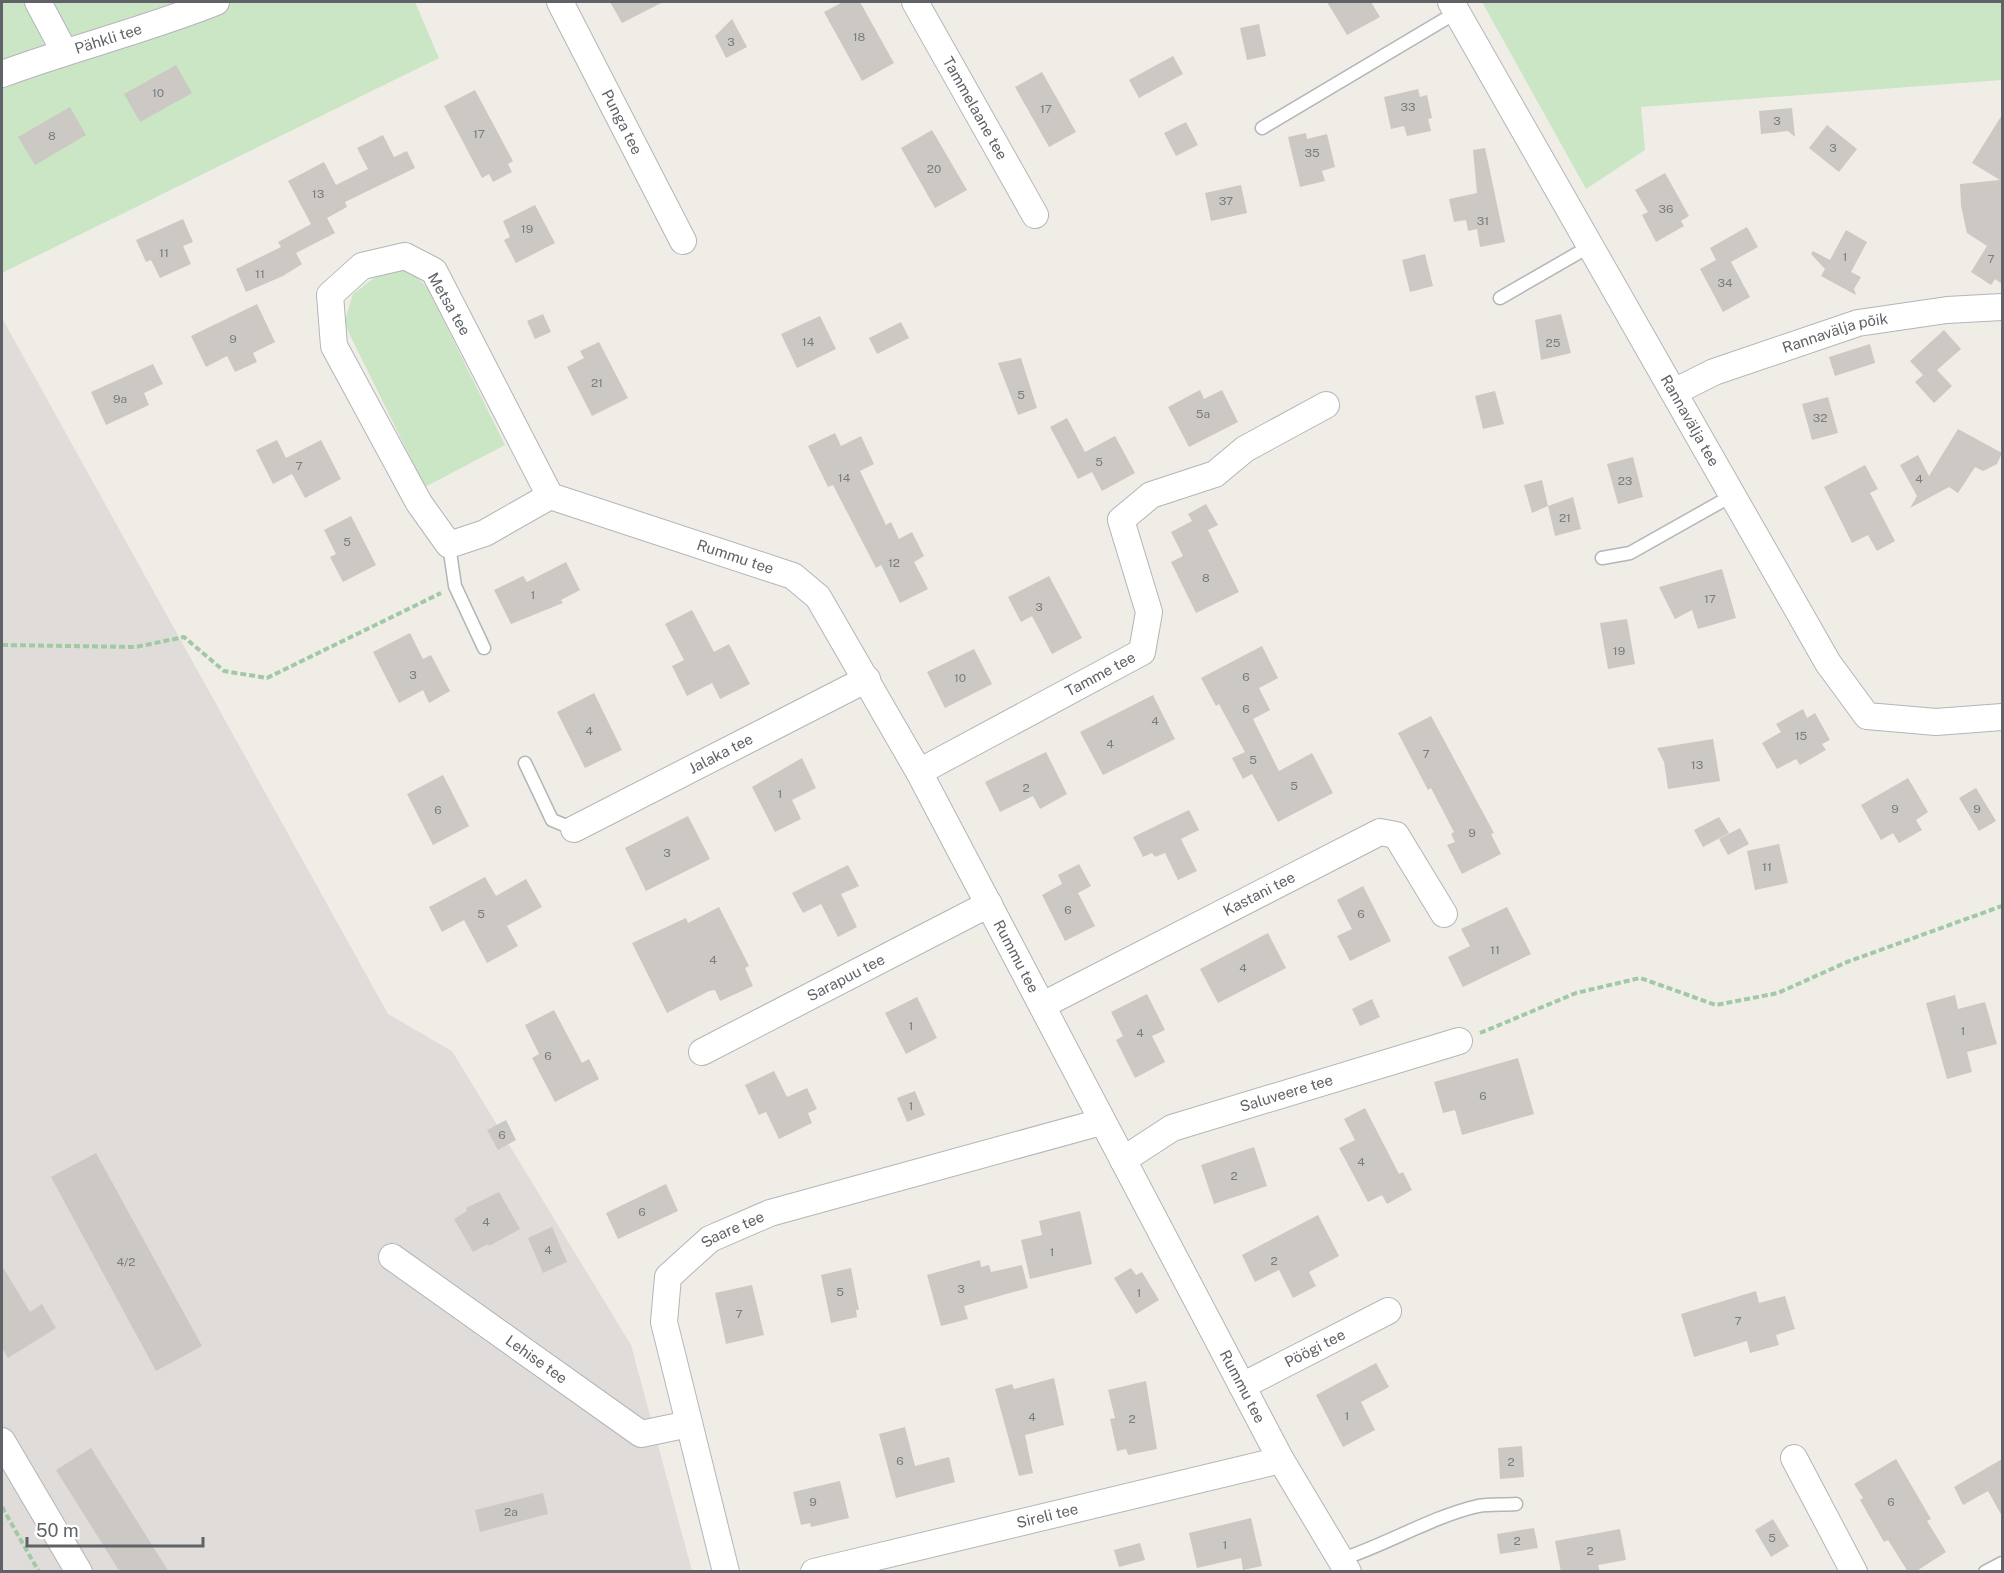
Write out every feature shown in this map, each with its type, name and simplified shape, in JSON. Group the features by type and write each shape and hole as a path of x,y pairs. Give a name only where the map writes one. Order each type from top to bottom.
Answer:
{"street":[{"path":"38,2 64,51"},
{"name":"Pähkli tee","path":"2,74 64,51 174,19 216,2"},
{"name":"Punga tee","path":"560,2 683,241"},
{"name":"Tammelaane tee","path":"915,2 1035,215"},
{"name":"Rannavälja tee","path":"1454,7 1676,391 1828,663 1867,716 1999,725"},
{"name":"Metsa tee","path":"449,545 419,503 334,346 330,296 362,266 405,256 434,271 550,496"},
{"name":"Rannavälja põik","path":"1676,391 1714,372 1858,323 1947,310 2002,308"},
{"name":"Tamme tee","path":"919,772 1142,652 1149,612 1121,520 1151,495 1215,474 1245,449 1326,405"},
{"path":"449,545 485,533 550,496"},
{"name":"Rummu tee","path":"550,496 793,576 818,597 919,772 1043,1005 1101,1122 1281,1460 1345,1565"},
{"name":"Jalaka tee","path":"574,829 867,679"},
{"name":"Kastani tee","path":"1043,1005 1380,832 1396,835 1444,914"},
{"name":"Sarapuu tee","path":"702,1052 989,904"},
{"name":"Saluveere tee","path":"1123,1160 1172,1128 1459,1041"},
{"name":"Saare tee","path":"726,1572 664,1322 668,1277 710,1239 770,1213 1101,1122"},
{"name":"Lehise tee","path":"392,1257 641,1434 689,1424"},
{"name":"Pöögi tee","path":"1242,1386 1388,1311"},
{"path":"2,1442 79,1572"},
{"path":"1794,1458 1854,1572"},
{"name":"Sireli tee","path":"814,1572 1281,1460"}],"lane":[{"path":"1263,128 1454,7"},
{"path":"1500,298 1592,245"},
{"path":"1602,558 1630,553 1733,495"},
{"path":"449,545 455,586 484,648"},
{"path":"525,763 552,819 574,829"},
{"path":"1345,1565 1436,1520 1479,1506 1516,1504"},
{"path":"1985,1572 2002,1563"}],"path":[{"path":"2,645 136,647 184,637 224,671 267,678 455,586"},
{"path":"1459,1041 1576,993 1640,978 1716,1005 1778,993 1847,962 2002,906"},
{"path":"2,1507 39,1572"}],"shaded area":[{"path":"2,318 388,1014 452,1051 631,1345 692,1571 2,1571"}],"green space":[{"path":"2,2 415,2 439,58 2,273"},
{"path":"1482,2 2002,2 2002,80 1641,107 1645,150 1586,189"},
{"path":"409,269 427,287 505,445 425,487 344,323 353,294 382,272"}],"building":[{"path":"610,2 663,2 622,23"},
{"path":"843,2 860,2 894,63 862,81 824,12"},
{"path":"1327,2 1371,2 1380,17 1347,35"},
{"path":"732,19 747,47 726,58 715,36"},
{"path":"1259,24 1266,56 1247,60 1240,28"},
{"path":"1173,56 1183,74 1139,98 1129,80"},
{"path":"176,65 192,93 140,122 124,94"},
{"path":"1042,72 1076,132 1049,147 1015,87"},
{"path":"1418,89 1420,97 1427,95 1432,118 1428,119 1431,131 1407,136 1404,126 1391,129 1384,97"},
{"path":"475,90 513,161 508,164 512,172 493,182 489,174 482,178 444,106"},
{"path":"70,107 86,135 35,165 18,137"},
{"path":"1792,108 1795,137 1788,131 1761,134 1759,111"},
{"path":"2002,115 2002,284 1995,279 1991,285 1971,272 1987,246 1967,233 1961,206 1960,184 2000,180 1972,163"},
{"path":"1186,122 1198,145 1176,156 1164,133"},
{"path":"1827,125 1857,149 1839,172 1809,148"},
{"path":"932,130 967,190 935,208 901,148"},
{"path":"1306,133 1307,139 1327,134 1335,167 1322,171 1325,181 1300,187 1288,137"},
{"path":"383,135 394,157 407,151 415,168 345,202 347,207 327,218 335,233 296,253 302,264 283,276 246,292 236,269 281,247 278,242 311,224 288,181 324,162 336,185 368,169 357,148"},
{"path":"1485,148 1505,242 1480,247 1477,229 1468,231 1466,220 1454,222 1449,199 1477,193 1473,150"},
{"path":"1665,173 1689,216 1681,221 1684,226 1656,242 1642,215 1648,212 1635,190"},
{"path":"1241,185 1247,213 1211,221 1205,193"},
{"path":"535,205 555,243 516,263 504,240 510,237 503,221"},
{"path":"183,219 193,242 183,246 191,264 160,278 151,260 146,262 136,240"},
{"path":"1747,227 1758,247 1731,262 1750,297 1723,312 1700,269 1716,260 1710,248"},
{"path":"1846,230 1867,242 1851,272 1861,277 1854,289 1856,295 1821,276 1825,269 1811,254 1813,251 1830,260"},
{"path":"1425,254 1433,286 1410,292 1402,260"},
{"path":"257,304 275,342 253,353 257,362 235,372 227,356 206,367 191,336"},
{"path":"543,314 551,332 535,339 527,321"},
{"path":"1561,314 1571,353 1541,360 1535,320"},
{"path":"820,316 836,349 797,368 781,334"},
{"path":"901,322 909,338 877,354 869,338"},
{"path":"1944,330 1961,349 1937,370 1952,386 1934,403 1915,382 1923,375 1910,361"},
{"path":"599,342 628,398 592,416 567,367 584,358 580,351"},
{"path":"1870,344 1875,363 1835,376 1829,357"},
{"path":"1021,358 1037,408 1018,415 998,363"},
{"path":"153,364 163,384 144,393 149,405 106,425 91,392"},
{"path":"1200,390 1204,399 1222,390 1238,422 1189,447 1168,407"},
{"path":"1495,391 1504,424 1483,429 1475,396"},
{"path":"1828,397 1838,433 1812,440 1802,404"},
{"path":"1067,418 1085,452 1115,436 1135,473 1102,491 1092,472 1078,479 1050,427"},
{"path":"1958,429 2002,453 1997,464 1983,471 1975,467 1958,493 1949,487 1910,508 1917,496 1900,465 1918,455 1929,476"},
{"path":"835,433 841,446 861,436 874,464 860,471 886,525 891,522 899,539 912,532 924,556 914,562 928,589 900,603 881,565 876,568 833,485 828,487 808,446"},
{"path":"277,440 286,458 321,440 341,479 305,498 292,474 273,484 256,450"},
{"path":"1633,457 1643,497 1618,504 1607,464"},
{"path":"1865,465 1878,489 1870,493 1895,541 1877,551 1868,535 1852,543 1824,487"},
{"path":"1542,480 1548,506 1532,513 1524,485"},
{"path":"1573,497 1581,529 1555,536 1548,506"},
{"path":"1206,504 1218,525 1208,530 1239,592 1196,613 1171,562 1183,556 1171,532 1192,521 1188,514"},
{"path":"351,516 376,565 343,582 330,557 336,554 324,530"},
{"path":"566,562 580,590 561,600 563,603 511,624 494,590 523,576 527,582"},
{"path":"1722,569 1736,618 1698,629 1692,610 1675,619 1659,587"},
{"path":"1049,576 1082,638 1052,654 1032,616 1021,622 1008,597"},
{"path":"692,610 714,652 729,644 750,684 720,699 712,683 687,696 672,666 684,660 665,624"},
{"path":"1627,619 1635,664 1608,669 1600,623"},
{"path":"410,633 423,659 431,655 450,691 429,703 423,690 399,703 373,652"},
{"path":"1262,646 1278,678 1259,688 1270,710 1253,719 1279,771 1312,753 1333,793 1278,822 1252,774 1243,779 1232,758 1245,752 1219,704 1216,706 1201,678"},
{"path":"974,649 992,684 945,708 927,672"},
{"path":"594,693 622,750 585,768 557,712"},
{"path":"1153,695 1175,739 1103,775 1080,732"},
{"path":"1803,709 1807,718 1815,713 1830,740 1822,744 1826,750 1800,765 1796,759 1777,769 1762,743 1781,732 1776,724"},
{"path":"1431,716 1494,833 1491,834 1501,854 1462,874 1447,845 1455,842 1451,834 1454,832 1431,788 1428,790 1398,733"},
{"path":"1713,739 1720,781 1668,789 1664,762 1657,748"},
{"path":"1046,752 1067,794 1040,809 1033,796 1000,812 985,782"},
{"path":"802,758 816,788 792,800 801,819 775,832 752,787"},
{"path":"443,775 469,826 433,845 407,794"},
{"path":"1908,778 1928,812 1916,820 1922,830 1899,843 1893,833 1881,840 1861,805"},
{"path":"1976,788 1996,821 1979,831 1959,798"},
{"path":"1189,810 1199,830 1181,839 1197,871 1178,880 1165,853 1155,857 1152,853 1143,857 1133,837"},
{"path":"688,816 710,859 646,891 625,848"},
{"path":"1719,817 1729,833 1703,847 1694,830"},
{"path":"1740,828 1749,844 1728,855 1719,839"},
{"path":"1779,844 1788,883 1755,890 1747,851"},
{"path":"1079,864 1091,886 1078,893 1095,926 1065,941 1042,895 1062,884 1058,875"},
{"path":"848,865 859,886 841,894 857,927 838,937 821,904 803,913 792,893"},
{"path":"485,877 496,896 526,879 542,907 507,926 518,946 487,963 464,920 442,932 429,907"},
{"path":"1363,886 1391,941 1350,961 1337,936 1352,929 1337,900"},
{"path":"719,907 749,966 745,968 753,986 720,1001 715,990 709,991 667,1013 632,943 686,918 688,923"},
{"path":"1507,907 1531,954 1463,987 1448,957 1470,946 1461,929"},
{"path":"1268,933 1286,968 1218,1003 1200,969"},
{"path":"1147,994 1165,1030 1152,1036 1165,1062 1135,1078 1116,1040 1123,1036 1111,1012"},
{"path":"1955,995 1958,1009 1985,1002 1997,1044 1967,1052 1972,1072 1947,1079 1926,1003"},
{"path":"917,997 937,1038 906,1054 885,1013"},
{"path":"1372,999 1380,1017 1360,1026 1352,1009"},
{"path":"554,1010 582,1063 589,1059 599,1079 555,1102 532,1058 539,1054 525,1025"},
{"path":"1518,1058 1534,1114 1462,1135 1455,1110 1443,1113 1434,1082"},
{"path":"774,1071 787,1097 807,1088 817,1109 808,1113 812,1123 779,1139 766,1112 759,1115 745,1085"},
{"path":"915,1091 925,1115 907,1122 897,1098"},
{"path":"1365,1108 1399,1174 1403,1172 1412,1190 1387,1204 1382,1195 1368,1202 1339,1148 1355,1140 1344,1119"},
{"path":"506,1120 516,1140 498,1150 487,1130"},
{"path":"1254,1147 1267,1186 1214,1204 1201,1165"},
{"path":"96,1153 202,1346 156,1371 51,1177"},
{"path":"666,1184 678,1211 618,1239 606,1213"},
{"path":"499,1192 520,1229 473,1252 454,1219 467,1211 466,1208"},
{"path":"1080,1211 1092,1264 1030,1279 1021,1240 1042,1235 1039,1221"},
{"path":"1318,1215 1339,1256 1309,1272 1316,1286 1293,1298 1279,1270 1255,1282 1242,1255"},
{"path":"552,1227 567,1262 543,1273 528,1238"},
{"path":"980,1260 981,1267 989,1265 991,1272 1022,1265 1028,1288 964,1306 968,1319 941,1326 927,1275"},
{"path":"2,1266 30,1312 42,1304 56,1328 8,1358 2,1348"},
{"path":"851,1268 859,1310 856,1310 857,1317 831,1323 821,1275"},
{"path":"1131,1268 1136,1275 1142,1272 1159,1300 1136,1314 1114,1278"},
{"path":"752,1285 764,1335 726,1344 715,1293"},
{"path":"1756,1291 1759,1303 1785,1296 1795,1329 1776,1335 1779,1345 1750,1353 1747,1341 1694,1357 1681,1314"},
{"path":"1376,1363 1389,1387 1361,1402 1375,1430 1343,1447 1316,1395"},
{"path":"1054,1378 1064,1425 1025,1435 1033,1473 1019,1476 995,1389 1012,1384 1014,1389"},
{"path":"1146,1381 1157,1449 1128,1455 1126,1449 1117,1451 1110,1419 1115,1418 1108,1390"},
{"path":"905,1427 915,1466 949,1457 955,1482 896,1498 879,1434"},
{"path":"1522,1446 1524,1477 1500,1479 1498,1448"},
{"path":"91,1448 169,1572 120,1572 56,1470"},
{"path":"1896,1459 1931,1519 1927,1521 1946,1552 1915,1572 1908,1572 1888,1540 1884,1542 1860,1500 1863,1498 1854,1484"},
{"path":"2002,1459 2002,1516 1988,1491 1963,1505 1954,1487"},
{"path":"840,1481 849,1518 811,1527 810,1523 801,1525 793,1492"},
{"path":"543,1493 548,1514 480,1532 475,1510"},
{"path":"1251,1518 1262,1566 1243,1570 1241,1558 1197,1568 1189,1533"},
{"path":"1773,1519 1789,1546 1771,1557 1755,1530"},
{"path":"1534,1528 1538,1548 1500,1554 1497,1534"},
{"path":"1620,1529 1626,1560 1598,1565 1600,1572 1561,1572 1555,1541"},
{"path":"1140,1543 1145,1560 1119,1567 1114,1550"}]}
